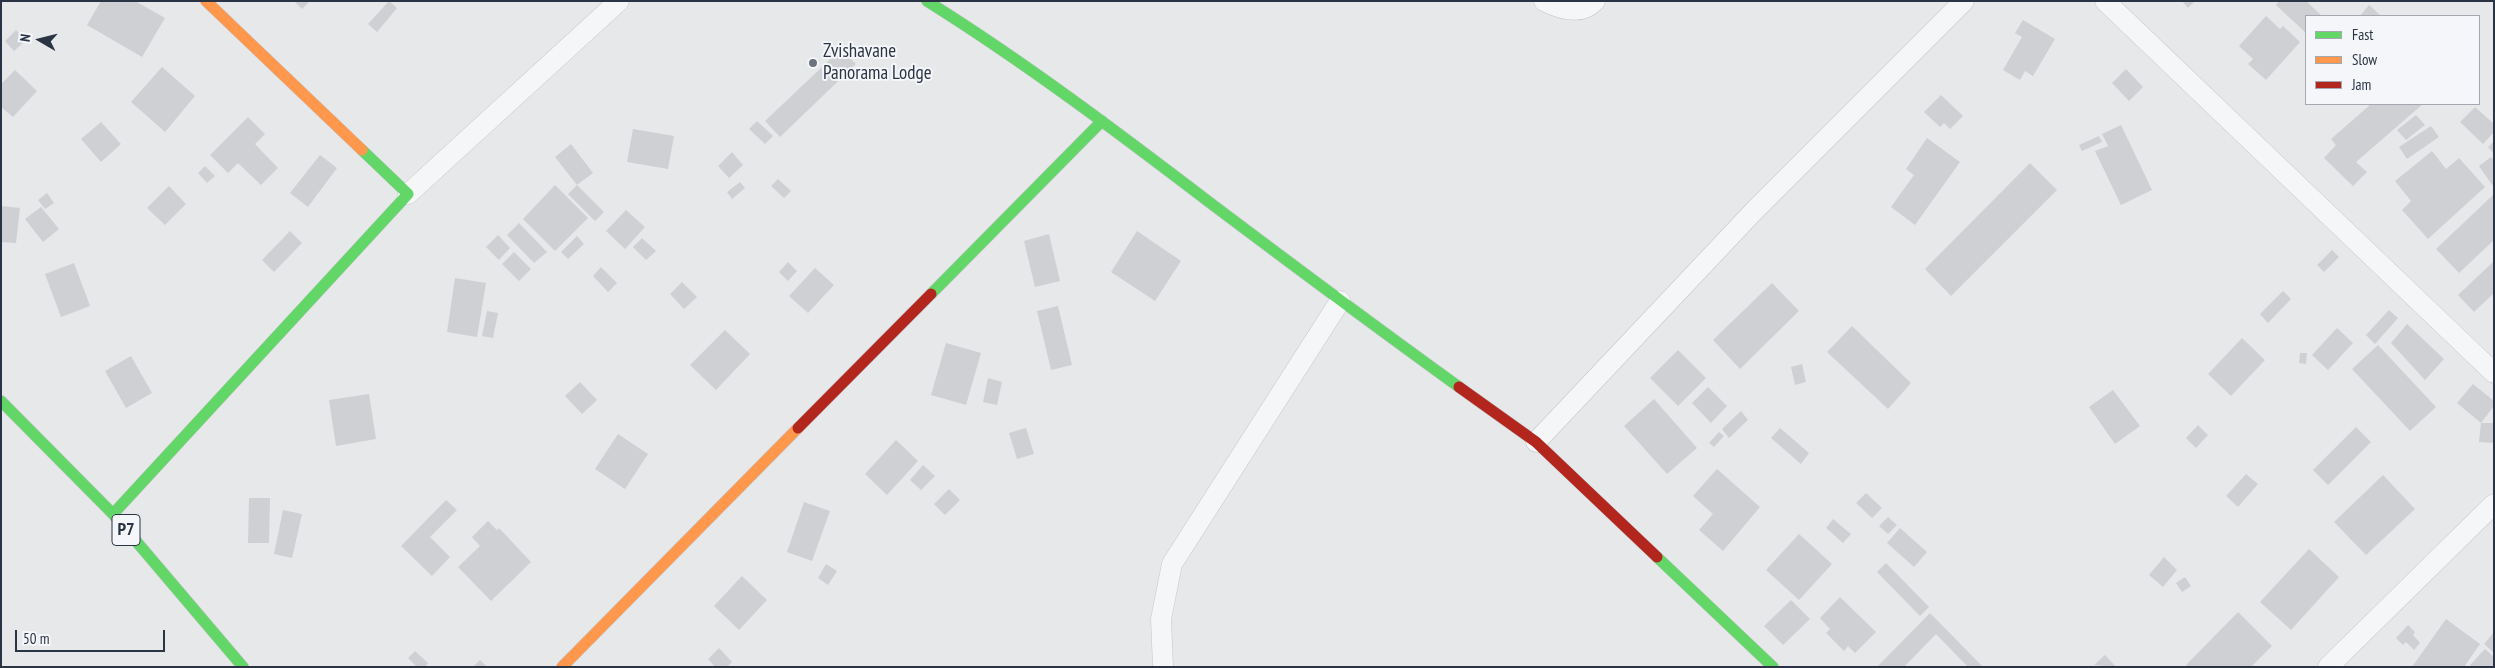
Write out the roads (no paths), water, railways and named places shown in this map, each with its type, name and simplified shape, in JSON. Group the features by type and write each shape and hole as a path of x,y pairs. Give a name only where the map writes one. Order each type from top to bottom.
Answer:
{"main road":[{"path":"112,514 408,194 206,1"},
{"path":"927,1 1102,120 1340,301 1536,442 1773,667"},
{"path":"562,667 1102,120"},
{"name":"P7","path":"1,401 112,514 243,667"}],"street":[{"path":"408,194 618,1"},
{"path":"1544,1 1567,10 1589,8 1595,1"},
{"path":"1536,442 1754,211 1964,1"},
{"path":"2105,1 2494,373"},
{"path":"1163,667 1161,619 1172,564 1340,301"},
{"path":"2328,667 2494,504"}],"place":[{"name":"Zvishavane Panorama Lodge","path":"813,63"}]}
